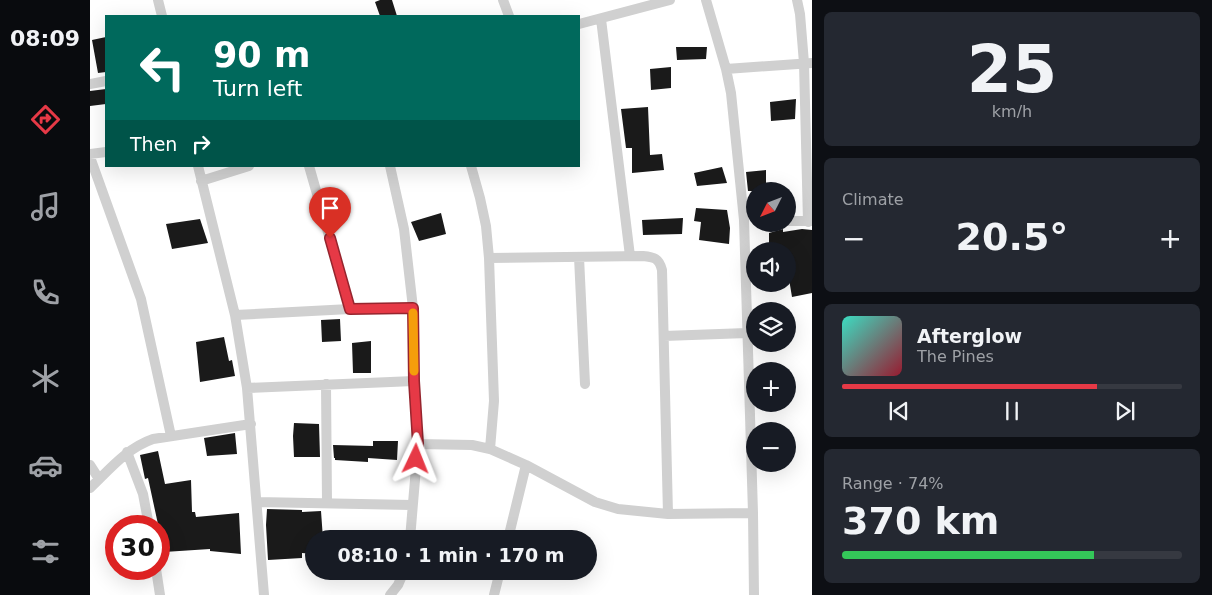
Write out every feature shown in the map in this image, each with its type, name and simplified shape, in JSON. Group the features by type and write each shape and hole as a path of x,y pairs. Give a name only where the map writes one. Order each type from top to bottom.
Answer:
{"street":[{"path":"158,0 162,15"},
{"path":"503,0 509,15"},
{"path":"580,24 670,0"},
{"path":"706,0 726,69 730,93 744,220 746,302"},
{"path":"796,221 810,222 808,63 797,0"},
{"path":"601,19 630,256"},
{"path":"726,69 808,63"},
{"path":"90,84 105,82"},
{"path":"105,152 90,156 140,299 171,436"},
{"path":"198,167 235,315 247,388 264,595"},
{"path":"201,181 247,167"},
{"path":"309,167 350,309"},
{"path":"390,167 404,229 413,308 414,381 418,444 411,530"},
{"path":"471,167 486,226 489,258 494,401 490,449"},
{"path":"489,258 630,256 654,257 660,262 662,270 668,514"},
{"path":"579,257 585,384"},
{"path":"235,315 413,308"},
{"path":"664,336 746,334"},
{"path":"748,352 754,595"},
{"path":"247,388 414,381"},
{"path":"326,384 327,503"},
{"path":"90,488 127,452 141,443 171,436 251,424"},
{"path":"418,444 472,445 490,449 526,465 595,502 618,509 668,514 753,513"},
{"path":"127,452 143,494 147,515"},
{"path":"90,465 99,479"},
{"path":"510,530 526,465"},
{"path":"257,502 412,505"},
{"path":"158,580 160,595"},
{"path":"390,595 400,580"},
{"path":"494,595 498,580"}],"building":[{"path":"392,0 397,15 380,15 375,2"},
{"path":"105,37 105,72 98,73 92,40"},
{"path":"676,47 707,47 706,59 677,60"},
{"path":"671,67 671,88 651,90 650,69"},
{"path":"105,89 105,104 90,106 90,91"},
{"path":"796,99 795,119 771,121 770,102"},
{"path":"648,107 650,155 662,154 664,170 632,173 632,148 626,148 621,109"},
{"path":"722,167 727,183 697,186 694,173"},
{"path":"766,170 766,182 747,182 746,172"},
{"path":"696,208 727,210 730,228 729,244 699,240 701,222 694,221"},
{"path":"441,213 446,234 419,241 411,222"},
{"path":"683,218 682,234 643,235 642,220"},
{"path":"200,219 208,243 172,249 166,224"},
{"path":"802,229 812,230 812,293 792,297 791,292 796,292 796,242 769,242 769,233 796,232 796,230"},
{"path":"340,319 341,341 322,342 321,320"},
{"path":"224,337 229,361 232,360 235,376 200,382 196,342"},
{"path":"371,341 371,373 353,373 352,343"},
{"path":"294,423 319,424 320,457 294,457"},
{"path":"235,433 237,454 207,456 204,438"},
{"path":"373,441 398,441 397,460 368,458 368,462 335,460 334,458 333,445 373,446"},
{"path":"158,451 165,484 191,480 192,512 195,512 196,517 239,513 241,554 210,551 210,549 170,552 170,515 156,515 148,478 145,479 140,455"},
{"path":"267,509 302,510 302,512 321,511 322,530 305,530 305,553 302,553 302,558 268,560"}],"slow traffic":[{"path":"413,313 414,371"}],"route":[{"path":"330,238 350,309 413,308 414,381 418,444 416,459"}]}
